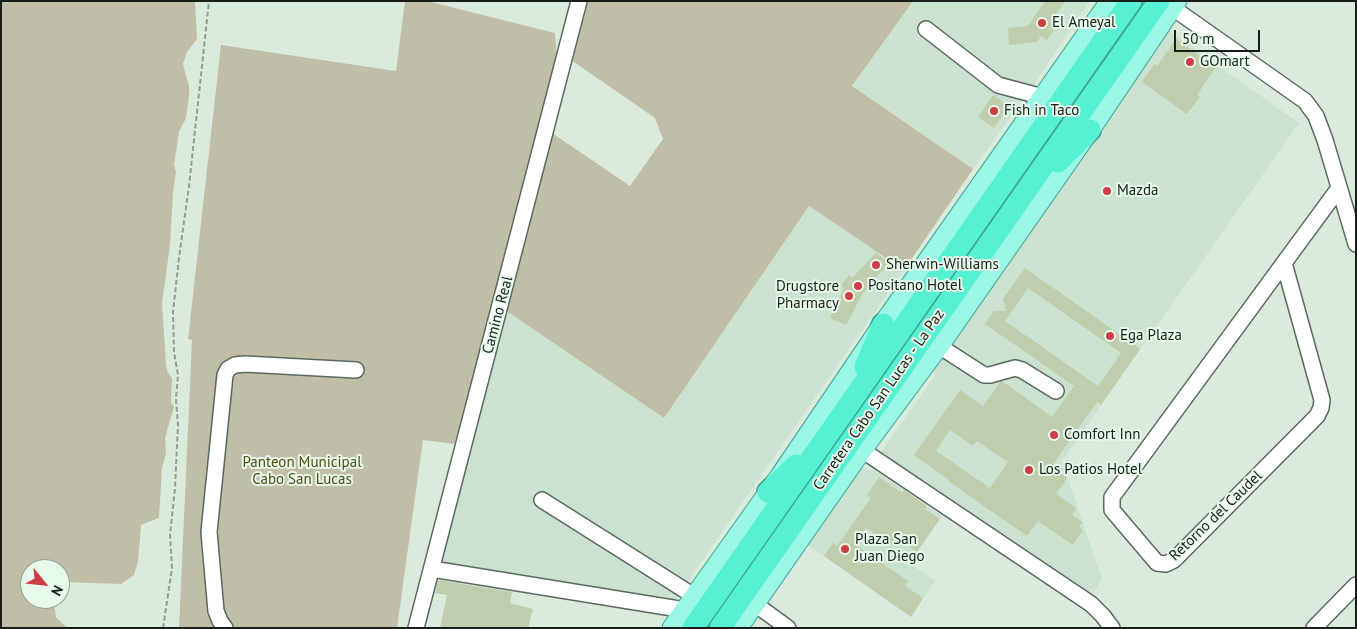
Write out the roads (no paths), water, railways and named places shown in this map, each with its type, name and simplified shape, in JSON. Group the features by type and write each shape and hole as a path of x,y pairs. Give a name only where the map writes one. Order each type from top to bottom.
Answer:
{"highway":[{"name":"Carretera Cabo San Lucas - La Paz","path":"691,611 849,406 1131,1"},
{"name":"Carretera Cabo San Lucas - La Paz","path":"720,628 1015,205 1170,4"},
{"path":"1015,205 1090,130"},
{"path":"849,406 883,324"},
{"path":"768,492 836,424"}],"main road":[{"path":"672,628 691,611 768,492 883,324 1109,2"},
{"path":"738,628 1090,130 1170,4"}],"street":[{"name":"Camino Real","path":"416,628 578,1"},
{"path":"1170,4 1305,101 1316,116 1356,244"},
{"path":"926,29 998,85 1043,97"},
{"name":"Retorno del Caudel","path":"1284,263 1322,400 1321,408 1317,416 1174,560 1166,564 1157,563 1112,510 1112,498 1284,263 1339,188"},
{"path":"939,346 984,374 990,375 1015,368 1022,370 1056,391"},
{"path":"225,628 216,610 209,532 225,375 228,369 235,365 244,364 356,370"},
{"path":"862,450 1091,604 1112,628"},
{"path":"542,500 691,611"},
{"path":"432,569 691,611"},
{"path":"1314,628 1356,585"},
{"path":"755,604 788,628"}],"place":[{"name":"El Ameyal","path":"1042,23"},
{"name":"GOmart","path":"1190,62"},
{"name":"Fish in Taco","path":"994,111"},
{"name":"Mazda","path":"1107,191"},
{"name":"Sherwin-Williams","path":"876,265"},
{"name":"Positano Hotel","path":"858,286"},
{"name":"Drugstore Pharmacy","path":"849,296"},
{"name":"Ega Plaza","path":"1110,336"},
{"name":"Comfort Inn","path":"1054,435"},
{"name":"Los Patios Hotel","path":"1029,470"},
{"name":"Plaza San Juan Diego","path":"845,549"}],"park label":[{"name":"Panteon Municipal Cabo San Lucas","path":"302,472"}]}
